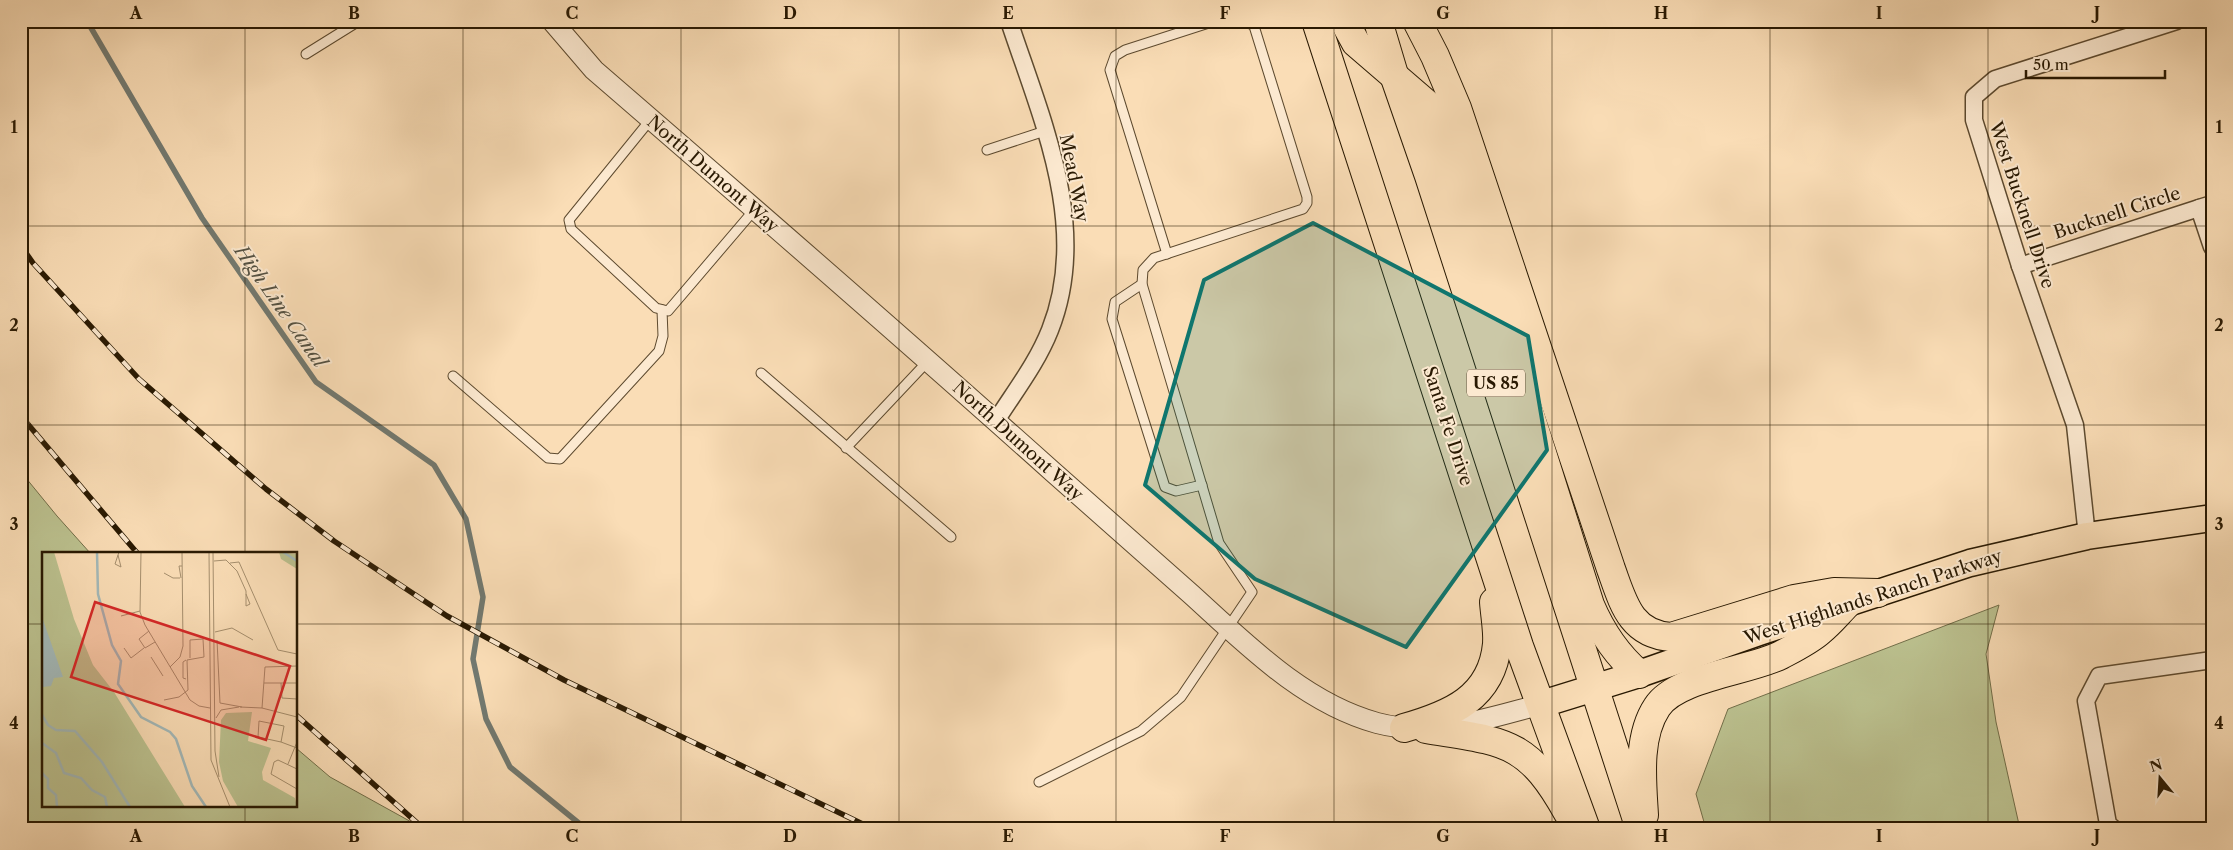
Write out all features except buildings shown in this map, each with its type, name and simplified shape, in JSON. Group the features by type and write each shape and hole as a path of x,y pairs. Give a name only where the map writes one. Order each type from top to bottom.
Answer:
{"highway":[{"name":"Santa Fe Drive","path":"1316,21 1519,646 1542,704 1586,829"},
{"path":"1344,21 1356,43 1428,105 1436,117 1590,605 1598,625 1628,665 1639,674"},
{"name":"US 85","path":"1378,21 1640,829"},
{"path":"1418,21 1457,108 1621,596 1632,618 1649,633 1656,636 1671,637 1794,599 1834,592 1878,593"},
{"path":"1415,728 1461,706 1475,695 1487,680 1494,661 1497,643 1491,556"},
{"path":"1645,829 1644,746 1646,729 1657,706 1670,694 1686,686 1780,656 1820,632 1846,604"},
{"path":"1415,728 1488,740 1516,750 1545,775 1577,829"}],"main road":[{"name":"West Highlands Ranch Parkway","path":"1542,704 1594,689 1970,563 2087,536 2212,518"}],"street":[{"name":"North Dumont Way","path":"552,21 594,70 928,361 1262,659 1317,697 1351,714 1378,724 1415,728 1458,725 1542,704"},
{"name":"Mead Way","path":"996,421 1039,354 1050,329 1063,283 1066,260 1062,200 1045,131 1009,21"},
{"name":"West Bucknell Drive","path":"2087,536 2075,425 2020,266 1974,120 1974,97 1995,79 2177,21"},
{"name":"Bucknell Circle","path":"2020,266 2205,206 2212,247"},
{"path":"2114,829 2108,824 2086,701 2099,676 2212,660"}],"lane":[{"path":"306,54 359,21"},
{"path":"1167,254 1110,70 1115,56 1125,50 1215,21"},
{"path":"1039,782 1141,731 1181,697 1252,592 1219,543 1142,284 1143,270 1154,258 1303,209 1306,203 1306,196 1254,26 1246,21"},
{"path":"651,120 569,220 571,229 656,308 668,310 755,210"},
{"path":"987,150 1045,131"},
{"path":"1142,284 1116,302 1112,319 1166,487 1176,491 1202,485"},
{"path":"453,376 548,458 560,459 659,351 663,336 662,310"},
{"path":"846,448 928,361"},
{"path":"761,373 846,448 952,537"}],"highlighted area":[{"path":"1313,223 1528,336 1547,450 1406,647 1255,579 1145,485 1204,280"}],"green space":[{"path":"21,472 89,552 42,552 42,808 298,808 298,750 330,777 424,829 21,829"},
{"path":"1999,605 1986,654 1996,722 2020,829 1706,829 1696,794 1728,709"}],"waterway":[{"name":"High Line Canal","path":"87,21 202,218 316,382 434,465 466,519 483,597 473,659 486,719 510,767 586,829"}],"railway":[{"path":"21,246 33,263 139,379 266,489 334,541 447,616 564,680 873,829"},
{"path":"21,416 136,552"},
{"path":"298,717 424,829"}]}
